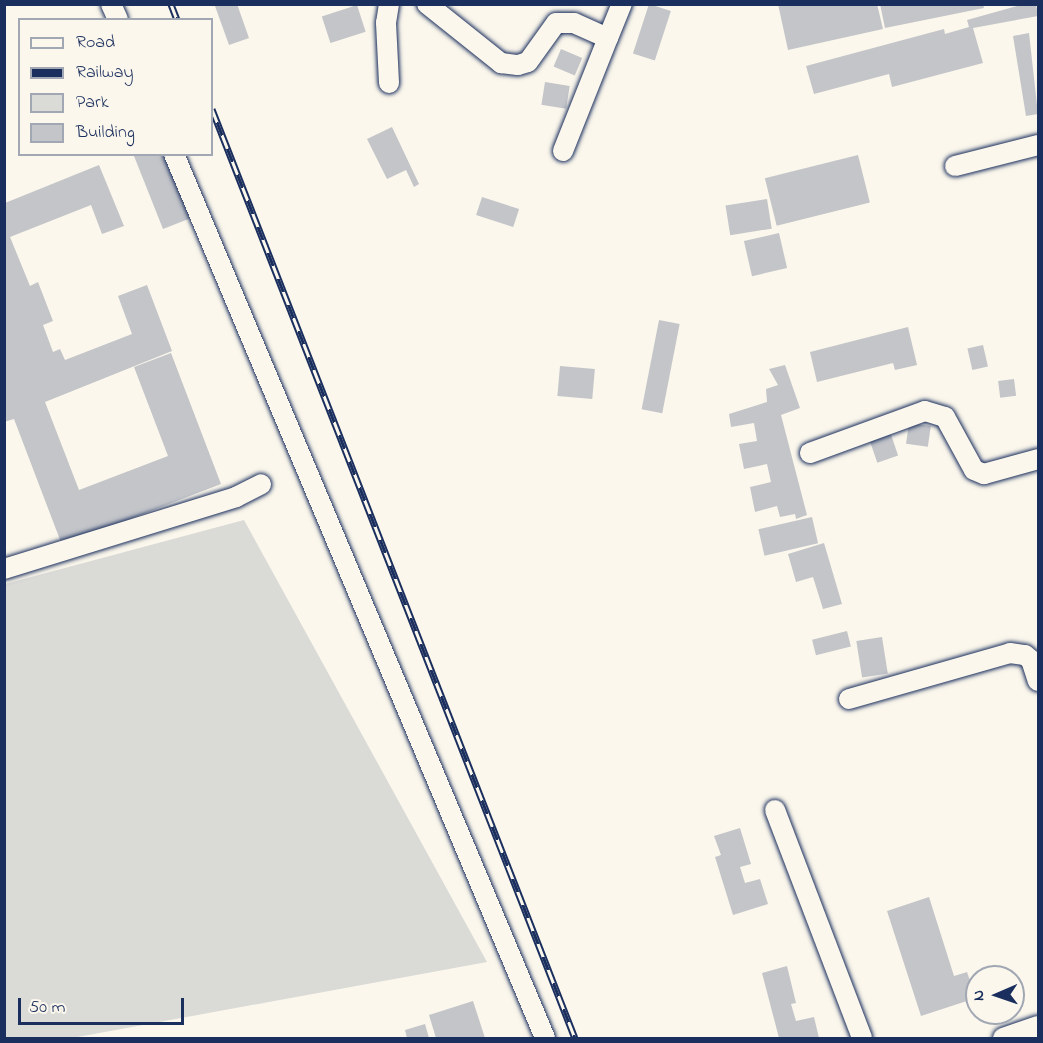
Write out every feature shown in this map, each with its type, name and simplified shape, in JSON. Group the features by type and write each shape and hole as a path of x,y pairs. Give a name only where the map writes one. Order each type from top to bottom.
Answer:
{"street":[{"path":"111,4 117,18"},
{"path":"389,4 386,23 390,83"},
{"path":"427,4 501,63 512,65 528,62 556,23 574,23 608,38"},
{"path":"563,151 622,4"},
{"path":"955,166 1038,145"},
{"path":"175,156 545,1038"},
{"path":"810,453 925,411 945,417 974,470 984,474 1038,459"},
{"path":"4,569 236,497 261,484"},
{"path":"849,699 1010,653 1025,655 1031,660 1038,681"},
{"path":"775,810 862,1038"},
{"path":"1003,1038 1038,1026"}],"green space":[{"path":"244,520 487,962 72,1038 5,1038 5,584"}],"building":[{"path":"237,4 249,38 229,45 215,6"},
{"path":"649,4 671,11 655,61 633,53"},
{"path":"778,4 877,4 883,29 788,50"},
{"path":"880,4 983,4 984,8 885,28"},
{"path":"1024,4 1036,4 1038,16 973,28 983,63 892,87 889,74 814,94 806,66 944,29 945,34 969,27 967,20"},
{"path":"357,5 366,32 330,43 322,16"},
{"path":"1029,33 1038,114 1026,116 1013,36"},
{"path":"561,49 582,58 575,75 554,66"},
{"path":"545,82 570,86 566,109 541,105"},
{"path":"392,127 419,184 414,187 406,170 387,179 367,139"},
{"path":"858,155 870,203 777,226 765,178"},
{"path":"134,156 168,156 191,218 163,229"},
{"path":"99,165 124,226 102,234 91,205 10,237 30,286 38,282 53,321 43,325 53,352 60,349 65,360 132,334 118,296 147,285 172,351 45,402 79,490 168,456 134,367 171,353 221,484 62,545 14,419 4,422 5,203"},
{"path":"482,197 519,209 513,227 476,215"},
{"path":"767,199 772,229 730,235 726,206"},
{"path":"779,233 787,268 752,276 744,241"},
{"path":"659,320 680,324 662,413 642,409"},
{"path":"908,327 917,365 895,370 893,363 817,382 810,352"},
{"path":"983,345 988,366 972,370 967,349"},
{"path":"785,365 800,408 781,415 807,515 796,519 795,514 780,517 777,506 755,512 750,487 771,482 767,464 744,469 739,444 757,441 754,423 731,427 729,414 767,402 766,389 778,385 769,369"},
{"path":"560,366 595,369 592,399 557,396"},
{"path":"1014,379 1016,396 1000,398 998,381"},
{"path":"909,423 931,426 928,447 906,444"},
{"path":"889,429 898,455 877,463 868,436"},
{"path":"812,517 818,543 764,556 758,529"},
{"path":"824,543 842,604 823,609 813,577 796,582 788,554"},
{"path":"847,631 851,647 816,655 812,640"},
{"path":"882,637 888,674 862,678 856,641"},
{"path":"740,828 751,864 740,867 745,883 760,879 768,904 733,915 715,857 721,855 714,836"},
{"path":"929,897 954,976 965,973 965,1002 921,1016 887,911"},
{"path":"787,966 796,1003 791,1004 796,1021 814,1017 819,1038 779,1038 762,973"},
{"path":"473,1001 485,1038 436,1038 429,1015"},
{"path":"425,1024 429,1038 407,1038 405,1030"}],"railway":[{"path":"171,4 176,18"},
{"path":"213,112 575,1038"}]}
